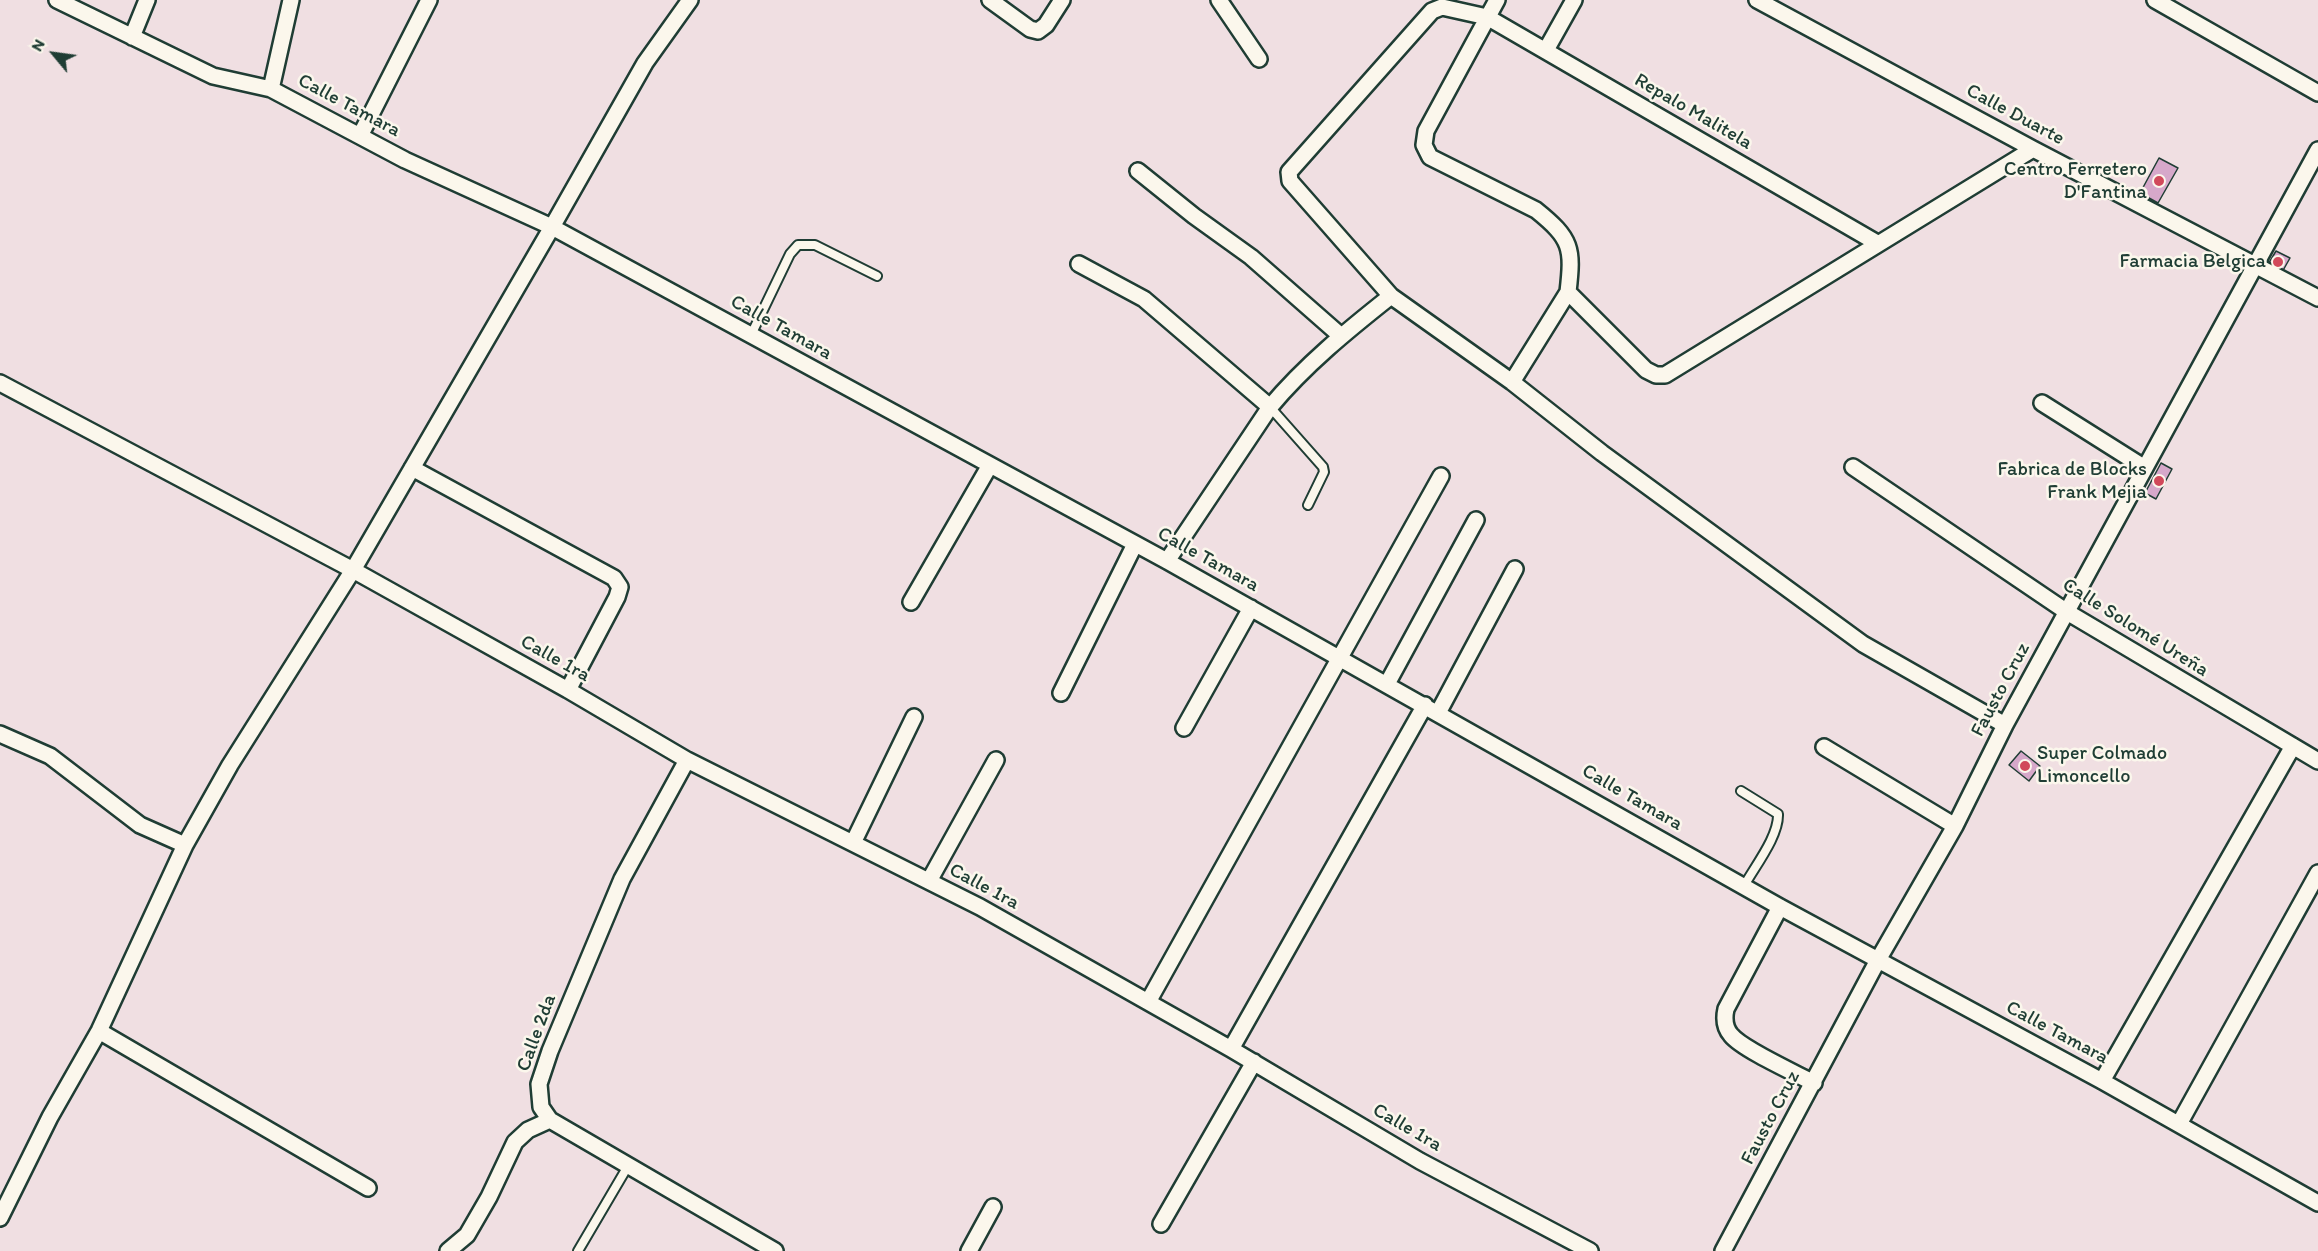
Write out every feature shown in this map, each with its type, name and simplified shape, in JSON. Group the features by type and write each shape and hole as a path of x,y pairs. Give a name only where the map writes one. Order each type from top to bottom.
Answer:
{"street":[{"path":"132,37 147,0"},
{"path":"271,88 291,0"},
{"path":"360,136 429,0"},
{"path":"0,1218 50,1117 99,1031 185,845 230,765 352,570 645,63 690,0"},
{"path":"990,0 1030,29 1038,31 1046,25 1062,0"},
{"path":"1219,0 1259,58"},
{"path":"1448,0 1464,12"},
{"path":"1497,0 1426,131 1424,145 1430,157 1536,210 1563,234 1571,251 1568,292 1512,382"},
{"path":"1546,50 1574,0"},
{"name":"Calle Duarte","path":"1757,0 2033,149 2255,263 2318,298"},
{"path":"2155,0 2318,93"},
{"name":"Calle Tamara","path":"64,1 213,76 271,88 405,160 552,227 1167,561 1780,907 2102,1081 2318,1203"},
{"name":"Repalo Malitela","path":"1390,296 1290,181 1289,172 1431,11 1442,7 1487,17 1877,243"},
{"path":"1568,292 1646,370 1656,375 1665,375 2033,149"},
{"name":"Fausto Cruz","path":"1723,1251 1878,960 1955,826 2005,725 2318,150"},
{"path":"1138,171 1194,216 1251,256 1341,336"},
{"path":"1079,264 1144,299 1270,407"},
{"path":"1167,561 1270,407 1288,385 1341,336 1390,296 1512,382 1602,453 1863,644 2005,725"},
{"name":"Calle 1ra","path":"0,383 352,570 568,690 687,760 980,907 1231,1048 1420,1161 1590,1251"},
{"path":"2042,403 2145,468"},
{"path":"911,602 990,465"},
{"name":"Calle Solomé Ureña","path":"1853,467 2067,612 2318,761"},
{"path":"412,468 614,578 620,587 617,597 568,690"},
{"path":"1148,1002 1441,476"},
{"path":"1387,684 1476,520"},
{"path":"1061,693 1135,544"},
{"path":"1231,1048 1515,569"},
{"path":"1184,728 1251,608"},
{"path":"853,843 914,717"},
{"path":"0,734 50,756 141,825 185,845"},
{"path":"2102,1081 2293,746"},
{"path":"1824,747 1955,826"},
{"name":"Calle 2da","path":"550,1120 541,1107 539,1084 550,1051 622,879 687,760"},
{"path":"929,881 996,760"},
{"path":"2179,1124 2318,873"},
{"path":"1780,907 1726,1009 1724,1017 1726,1027 1739,1043 1814,1083"},
{"path":"99,1031 368,1188"},
{"path":"1161,1224 1254,1062"},
{"path":"448,1251 467,1235 516,1142 528,1130 550,1120 768,1249"},
{"path":"969,1251 993,1207"}],"lane":[{"path":"751,335 790,254 798,245 815,245 877,276"},
{"path":"1270,407 1323,467 1324,472 1308,505"},
{"path":"1741,791 1778,814 1778,823 1744,886"},
{"path":"578,1251 628,1166"}],"building":[{"name":"Centro Ferretero D'Fantina","path":"2159,158 2178,168 2158,203 2140,193"},
{"name":"Farmacia Belgica","path":"2276,251 2290,258 2281,274 2267,266"},
{"name":"Fabrica de Blocks Frank Mejia","path":"2161,463 2172,469 2156,499 2145,493"},
{"name":"Super Colmado Limoncello","path":"2021,751 2040,766 2029,781 2009,765"}],"place":[{"name":"Centro Ferretero D'Fantina","path":"2159,181"},
{"name":"Farmacia Belgica","path":"2278,262"},
{"name":"Fabrica de Blocks Frank Mejia","path":"2159,481"},
{"name":"Super Colmado Limoncello","path":"2025,766"}]}
